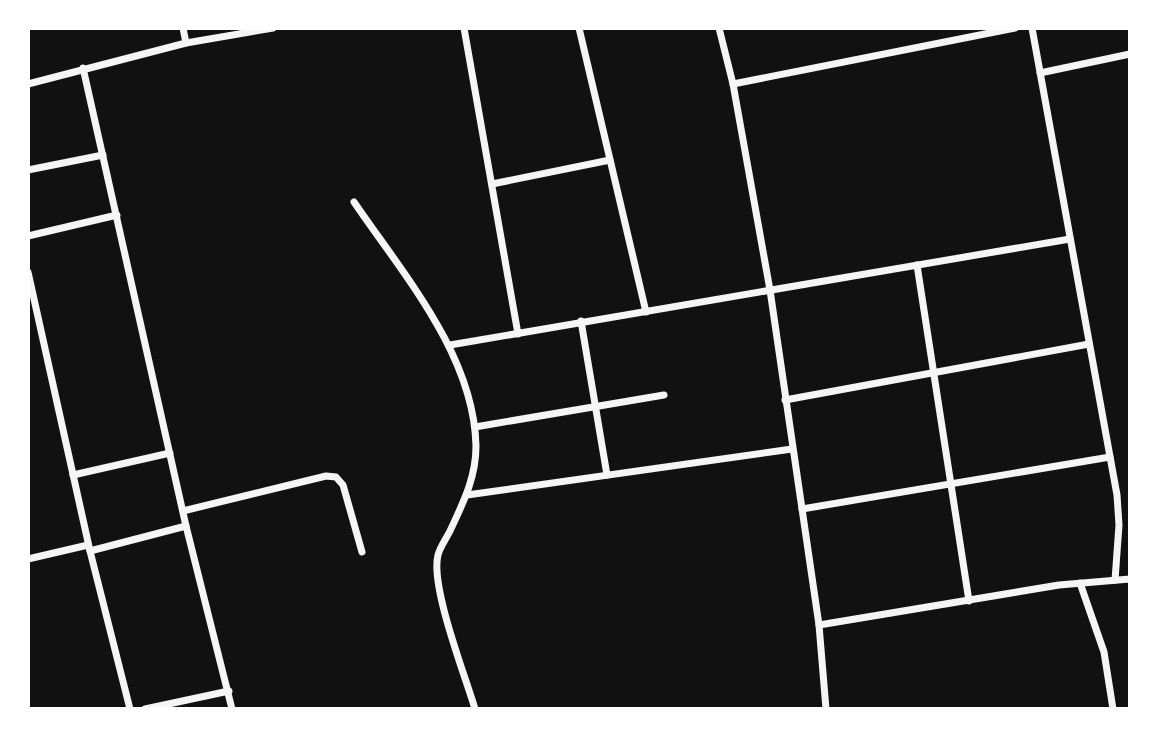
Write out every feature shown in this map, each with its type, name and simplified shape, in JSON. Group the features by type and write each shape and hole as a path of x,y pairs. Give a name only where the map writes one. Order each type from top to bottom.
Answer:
{"street":[{"path":"183,28 186,43"},
{"path":"28,84 186,43 273,28"},
{"path":"464,28 518,334"},
{"path":"579,28 646,312"},
{"path":"719,28 733,84 771,290 819,625 826,709"},
{"path":"733,84 1015,28"},
{"path":"1032,28 1117,495 1119,525 1115,580"},
{"path":"1040,73 1130,54"},
{"path":"83,68 186,526 232,709"},
{"path":"28,170 103,155"},
{"path":"492,184 610,160"},
{"path":"354,202 450,345 465,382 475,427 474,473 467,495 438,555 436,573 440,598 475,709"},
{"path":"28,236 117,215"},
{"path":"450,345 1070,239"},
{"path":"917,265 969,601"},
{"path":"28,272 32,303 89,548 130,709"},
{"path":"581,321 607,475"},
{"path":"786,400 1089,344"},
{"path":"475,427 664,395"},
{"path":"467,495 792,449"},
{"path":"73,475 170,453"},
{"path":"802,509 1110,457"},
{"path":"183,511 326,476 337,477 344,485 362,552"},
{"path":"28,559 186,526"},
{"path":"819,625 1080,583 1130,579"},
{"path":"1080,583 1104,652 1113,709"},
{"path":"145,709 229,691"}]}
